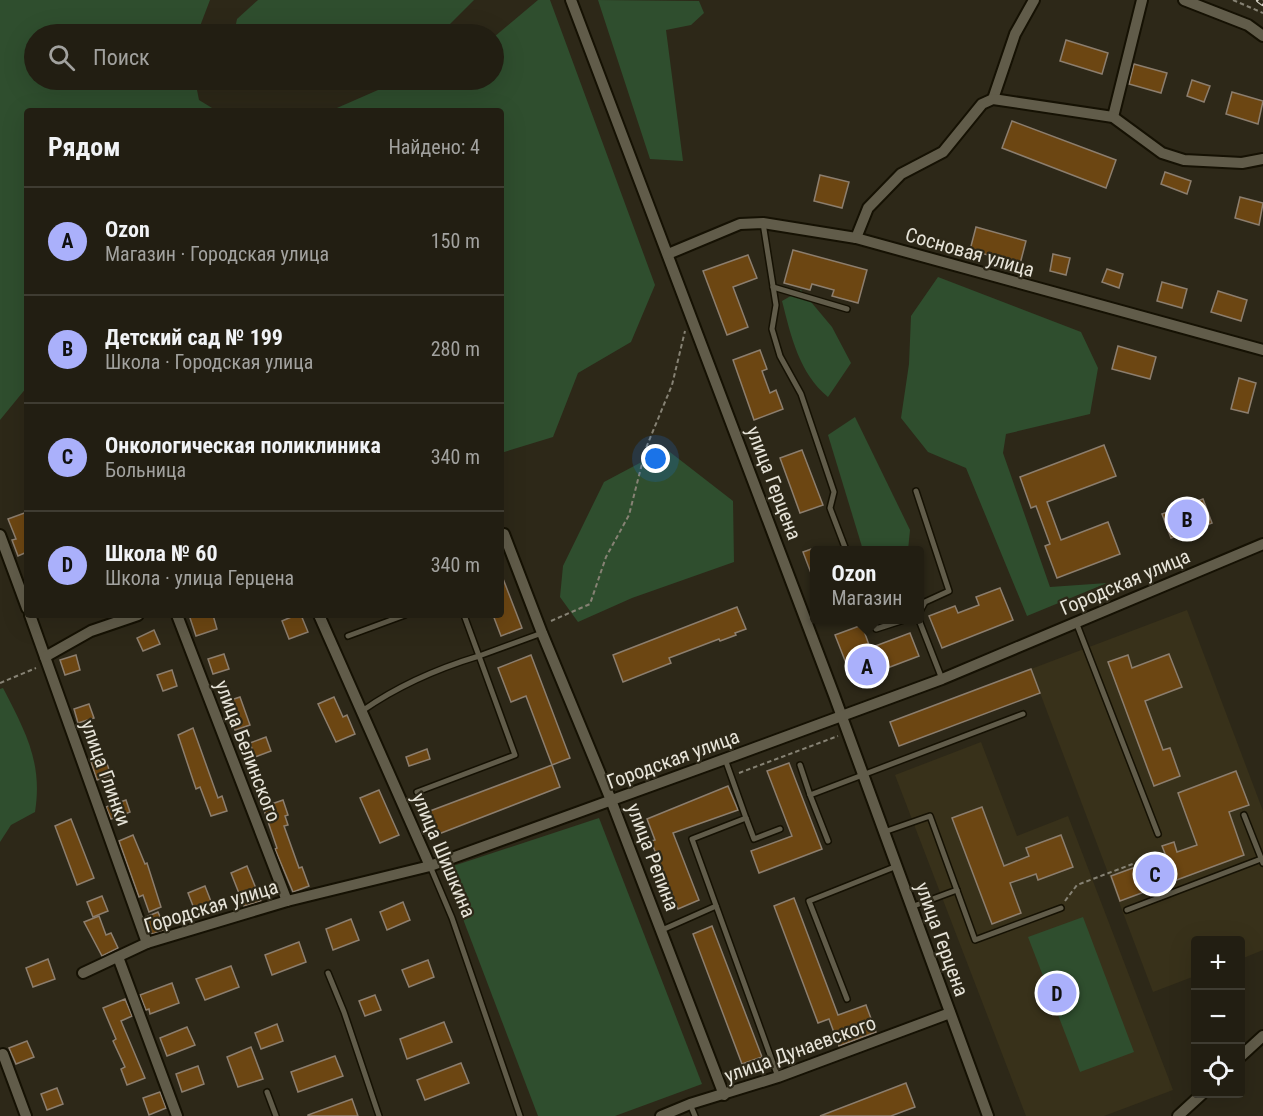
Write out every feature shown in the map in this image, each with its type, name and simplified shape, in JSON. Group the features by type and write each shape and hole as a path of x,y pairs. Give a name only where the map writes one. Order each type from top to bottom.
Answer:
{"street":[{"name":"улица Герцена","path":"571,0 863,774 988,1116"},
{"path":"993,99 1015,34 1034,0"},
{"path":"1113,117 1142,0"},
{"path":"1184,0 1248,25 1263,36"},
{"path":"856,238 868,208 901,174 943,152 982,104 993,99 1113,117 1162,153 1184,160 1242,164 1263,159"},
{"name":"Сосновая улица","path":"668,254 740,224 763,223 856,238 1263,349"},
{"name":"улица Репина","path":"504,534 542,633 612,800 724,1095"},
{"path":"0,535 24,600"},
{"name":"Городская улица","path":"83,973 147,943 287,901 430,866 725,759 942,679 1263,544"},
{"name":"улица Глинки","path":"31,618 147,943"},
{"path":"46,661 91,631 129,618"},
{"name":"улица Белинского","path":"178,618 287,901"},
{"name":"улица Шишкина","path":"320,618 430,866"},
{"path":"118,957 177,1116"},
{"name":"улица Дунаевского","path":"661,1116 690,1104 778,1077 950,1013"},
{"path":"1245,1052 1263,1036"},
{"path":"3,1054 26,1116"},
{"path":"1178,1116 1198,1098"}],"lane":[{"path":"763,223 776,305 772,329 780,356 801,394 834,492 830,508 844,546"},
{"path":"773,287 847,309"},
{"path":"916,491 949,591 924,604"},
{"path":"348,636 397,618"},
{"path":"417,792 515,755 465,618"},
{"path":"1076,622 1158,834"},
{"path":"874,624 876,629 892,624"},
{"path":"921,624 942,679"},
{"path":"361,711 386,694 433,670 542,633"},
{"path":"810,795 1023,714"},
{"path":"725,759 754,839 780,829"},
{"path":"800,765 828,841"},
{"path":"1128,910 1262,861 1244,815"},
{"path":"884,832 930,816 975,940 1061,908"},
{"path":"746,818 692,839 778,1077"},
{"name":"улица Шишкина","path":"430,866 452,918 520,1116"},
{"path":"847,999 809,901 897,866"},
{"path":"911,907 957,890"},
{"path":"662,930 716,906"},
{"path":"328,973 345,1012 379,1116"},
{"path":"267,1092 276,1116"},
{"path":"690,1104 695,1116"}],"path":[{"path":"1233,0 1263,13"},
{"path":"542,633 550,622 590,604 606,557 629,515 646,448 672,385 682,337 692,317"},
{"path":"0,683 46,661"},
{"path":"731,776 847,732"},
{"path":"1061,908 1077,885 1151,857"}],"shaded area":[{"path":"1187,610 1263,811 1263,950 1245,957 1245,936 1191,936 1191,978 1153,992 1031,669"},
{"path":"981,742 1017,836 1068,816 1173,1090 1104,1116 1026,1116 895,775"}],"green space":[{"path":"0,0 210,0 201,24 24,24 24,90 197,90 199,100 212,108 24,108 24,391 0,420"},
{"path":"258,0 474,0 450,24 236,24 237,19"},
{"path":"538,0 550,0 655,285 631,342 578,373 553,437 504,452 504,108 337,108 378,90 504,90 504,29"},
{"path":"598,0 699,1 704,13 691,25 666,30 683,161 650,159"},
{"path":"938,277 1081,332 1098,368 1090,414 1006,434 1003,453 1050,587 1107,583 1027,616 966,468 928,452 901,418 909,364 911,316"},
{"path":"801,290 832,327 851,363 828,397 810,377 803,365 782,301"},
{"path":"855,417 910,530 908,546 862,546 828,435"},
{"path":"666,449 733,501 734,562 632,598 578,622 560,597 563,566 604,482"},
{"path":"3,688 30,747 37,794 35,812 11,825 0,842 0,689"},
{"path":"599,818 702,1084 615,1116 538,1116 444,869"},
{"path":"1083,917 1134,1052 1080,1072 1028,937"}],"building":[{"path":"1066,40 1108,53 1102,74 1060,61"},
{"path":"1134,64 1167,73 1161,93 1129,84"},
{"path":"1192,80 1210,86 1204,102 1187,96"},
{"path":"1232,92 1263,101 1258,124 1226,114"},
{"path":"1012,121 1116,160 1106,188 1002,148"},
{"path":"1165,172 1191,181 1187,194 1161,184"},
{"path":"820,175 849,182 842,208 814,201"},
{"path":"1240,197 1263,203 1259,225 1235,218"},
{"path":"976,227 1026,241 1020,264 970,250"},
{"path":"793,250 867,270 858,303 832,296 834,290 812,284 810,290 784,283"},
{"path":"1053,254 1070,258 1066,275 1050,271"},
{"path":"748,255 757,278 733,287 748,327 727,335 703,271"},
{"path":"1107,269 1123,274 1119,288 1102,282"},
{"path":"1162,282 1187,289 1182,308 1157,301"},
{"path":"1218,291 1247,300 1241,321 1211,312"},
{"path":"1118,346 1156,357 1150,379 1112,369"},
{"path":"760,350 767,369 762,371 770,393 776,390 783,409 754,420 733,360"},
{"path":"1239,378 1256,383 1248,413 1231,409"},
{"path":"1104,445 1116,476 1047,502 1061,540 1108,522 1120,554 1057,578 1045,546 1050,544 1036,506 1031,508 1020,477"},
{"path":"802,450 823,505 800,513 780,458"},
{"path":"1203,499 1212,523 1171,538 1162,514"},
{"path":"24,513 24,553 18,556 12,540 16,539 8,519"},
{"path":"810,549 810,570 803,552"},
{"path":"504,581 522,628 501,636 494,618 504,618"},
{"path":"1000,588 1013,620 942,648 929,616 955,606 958,613 979,605 976,597"},
{"path":"737,607 746,629 735,633 736,635 669,658 671,663 623,682 613,655"},
{"path":"190,618 214,618 217,629 196,636"},
{"path":"289,618 302,618 308,632 289,639 282,621"},
{"path":"862,625 870,648 910,633 919,656 853,681 835,635"},
{"path":"154,630 160,644 143,651 137,638"},
{"path":"224,654 229,669 213,674 208,659"},
{"path":"1169,654 1182,687 1145,701 1163,750 1170,748 1180,776 1154,786 1108,662 1128,655 1132,668"},
{"path":"76,655 80,670 65,675 60,660"},
{"path":"531,655 570,758 552,765 526,696 511,702 498,668"},
{"path":"1031,669 1040,693 899,746 890,722"},
{"path":"172,670 177,686 163,691 157,675"},
{"path":"240,697 250,725 235,730 225,702"},
{"path":"334,697 343,717 347,715 355,734 336,742 318,704"},
{"path":"89,704 94,718 78,723 74,709"},
{"path":"193,728 218,798 222,796 227,811 211,816 200,787 196,789 178,735"},
{"path":"266,737 271,751 255,757 250,743"},
{"path":"427,749 430,759 409,766 406,757"},
{"path":"105,758 111,775 97,780 91,762"},
{"path":"789,763 822,849 759,873 751,851 792,836 767,771"},
{"path":"552,765 560,787 431,837 422,814"},
{"path":"1236,771 1249,805 1229,812 1244,855 1120,901 1111,876 1166,856 1162,846 1174,842 1177,852 1197,845 1178,793"},
{"path":"728,786 738,810 673,833 699,900 678,909 651,841 655,840 647,819"},
{"path":"379,790 399,835 380,843 360,798"},
{"path":"126,800 130,812 111,819 106,807"},
{"path":"283,800 288,815 285,816 288,825 284,826 299,868 302,867 309,886 293,892 275,849 277,848 263,807"},
{"path":"982,807 1004,866 1029,856 1026,848 1061,835 1073,867 1038,880 1036,874 1010,883 1021,913 992,924 952,818"},
{"path":"71,819 94,878 77,885 55,826"},
{"path":"133,835 145,864 147,863 161,907 149,912 143,895 139,897 119,841"},
{"path":"247,866 261,901 244,906 231,873"},
{"path":"205,886 212,904 195,911 188,893"},
{"path":"102,896 108,911 93,917 87,902"},
{"path":"794,898 838,1015 866,1005 876,1032 839,1046 829,1019 818,1023 774,906"},
{"path":"403,902 410,920 387,930 380,912"},
{"path":"158,912 166,930 152,934 146,917"},
{"path":"99,916 106,935 111,933 118,948 102,956 84,922"},
{"path":"351,919 359,940 333,950 326,929"},
{"path":"712,926 762,1057 742,1064 693,934"},
{"path":"299,942 306,962 272,975 265,955"},
{"path":"48,959 55,979 33,987 26,968"},
{"path":"428,960 434,977 409,987 402,970"},
{"path":"231,966 239,987 205,1000 196,979"},
{"path":"172,983 179,1003 150,1014 140,995"},
{"path":"375,995 381,1010 365,1016 359,1001"},
{"path":"125,999 132,1016 121,1021 145,1078 127,1085 121,1069 125,1067 113,1041 116,1039 103,1008"},
{"path":"444,1022 452,1042 407,1059 400,1039"},
{"path":"277,1024 283,1041 261,1049 255,1033"},
{"path":"187,1027 195,1045 167,1056 160,1038"},
{"path":"27,1041 34,1057 16,1064 9,1048"},
{"path":"251,1047 263,1079 238,1087 227,1057"},
{"path":"335,1056 343,1076 298,1092 291,1072"},
{"path":"461,1063 469,1083 425,1100 417,1080"},
{"path":"198,1066 204,1084 182,1092 176,1074"},
{"path":"906,1083 915,1107 891,1116 820,1116"},
{"path":"57,1088 63,1104 47,1110 41,1094"},
{"path":"160,1092 166,1108 149,1115 143,1098"},
{"path":"352,1099 358,1116 308,1116 308,1115"}],"railway":[{"path":"1259,0 1263,3"}],"place":[{"name":"Детский сад № 199","path":"1187,519"},
{"name":"Ozon","path":"867,666"},
{"name":"Онкологическая поликлиника","path":"1155,874"},
{"name":"Школа № 60","path":"1057,993"}]}
